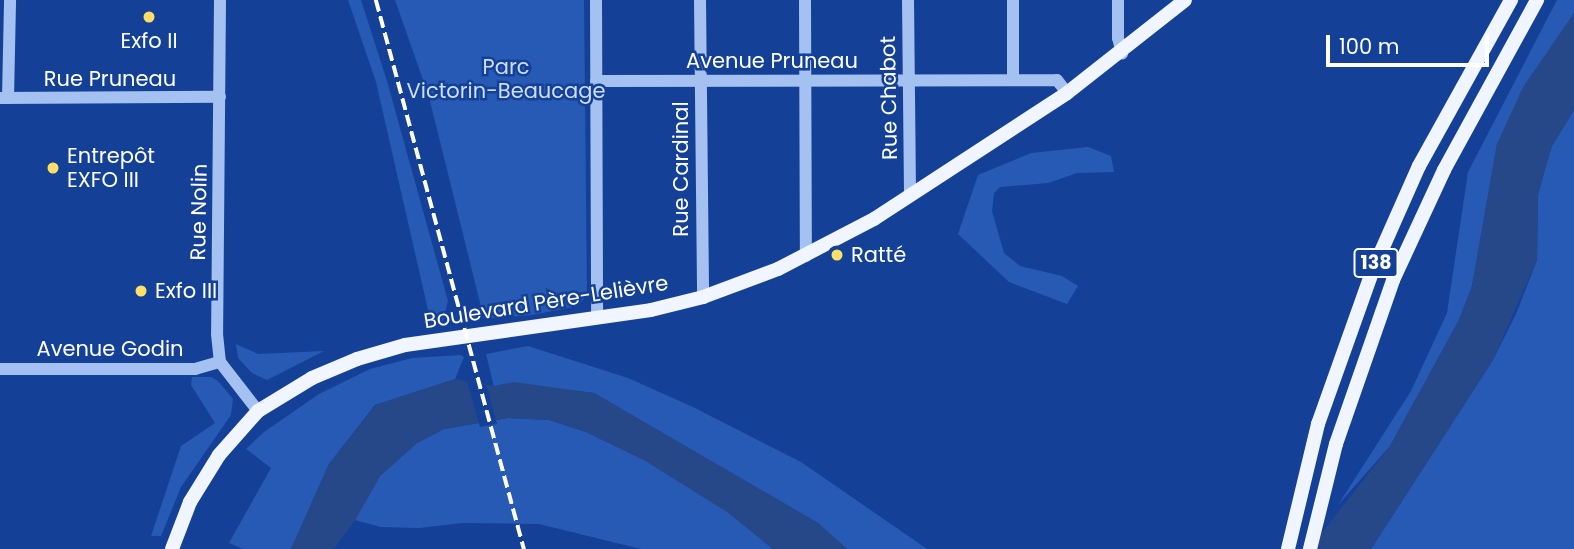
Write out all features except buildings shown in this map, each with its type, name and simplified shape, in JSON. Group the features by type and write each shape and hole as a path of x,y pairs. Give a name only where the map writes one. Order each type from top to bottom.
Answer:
{"main road":[{"name":"Boulevard Père-Lelièvre","path":"172,549 201,481 233,438 258,411 312,378 380,351 461,335 651,310 703,296 806,256 910,195 1067,93 1185,0"},
{"name":"138","path":"1288,548 1318,424 1372,272 1419,166 1511,0"},
{"name":"138","path":"1310,549 1336,444 1393,280 1444,170 1538,0"}],"street":[{"path":"4,98 10,0"},
{"name":"Rue Nolin","path":"219,362 220,0"},
{"path":"596,0 597,318"},
{"name":"Rue Cardinal","path":"700,0 703,296"},
{"path":"805,0 806,256"},
{"name":"Rue Chabot","path":"908,0 910,195"},
{"path":"1013,0 1013,79"},
{"path":"1118,0 1118,38 1122,52"},
{"name":"Avenue Pruneau","path":"596,81 1057,80 1067,93"},
{"name":"Rue Pruneau","path":"4,98 220,97"},
{"path":"219,362 258,411"},
{"name":"Avenue Godin","path":"0,369 195,369 219,362"}],"green space":[{"path":"348,0 361,0 387,81 448,301 443,321 431,323 376,82"},
{"name":"Parc Victorin-Beaucage","path":"395,0 584,0 587,295 578,306 532,315 484,319 429,97"},
{"path":"1557,0 1574,0 1574,13 1497,144 1472,286 1459,320 1390,446 1338,505 1411,391 1447,313 1468,172"},
{"path":"1574,110 1574,549 1371,549 1493,360 1516,314 1537,260 1538,195 1545,169 1552,146"},
{"path":"1088,147 1111,156 1114,172 1077,173 1048,183 1000,187 994,193 992,211 1004,253 1020,266 1062,276 1078,286 1067,304 1009,282 958,234 978,175 1031,153"},
{"path":"236,344 258,354 324,351 267,380 252,373 238,358"},
{"path":"528,346 628,378 693,407 801,462 927,549 847,549 818,523 594,393 510,383 494,387 486,354"},
{"path":"464,357 455,379 375,405 329,464 291,549 243,549 229,543 271,468 246,449 264,432 319,394 370,369 412,358"},
{"path":"192,377 211,377 218,381 233,399 231,415 181,487 161,536 151,536 181,446 215,423 191,385"},
{"path":"508,418 549,420 586,432 644,460 728,512 773,549 641,549 539,524 462,523 419,528 381,527 355,520 380,476 417,443 444,429"}],"shaded area":[{"path":"1574,13 1574,110 1552,146 1538,195 1537,260 1493,360 1371,549 1309,549 1390,446 1459,320 1472,286 1497,144 1523,87"},
{"path":"455,379 494,386 514,382 594,393 818,523 847,549 773,549 727,512 644,460 586,432 549,420 508,418 444,429 417,443 380,476 355,520 334,549 291,549 329,464 376,405"}],"pier":[{"path":"466,378 485,381 497,424 480,427"}],"railway":[{"path":"376,0 524,549"}],"place":[{"name":"Exfo II","path":"149,17"},
{"name":"Entrepôt EXFO III","path":"53,168"},
{"name":"Ratté","path":"837,255"},
{"name":"Exfo III","path":"141,291"}]}
